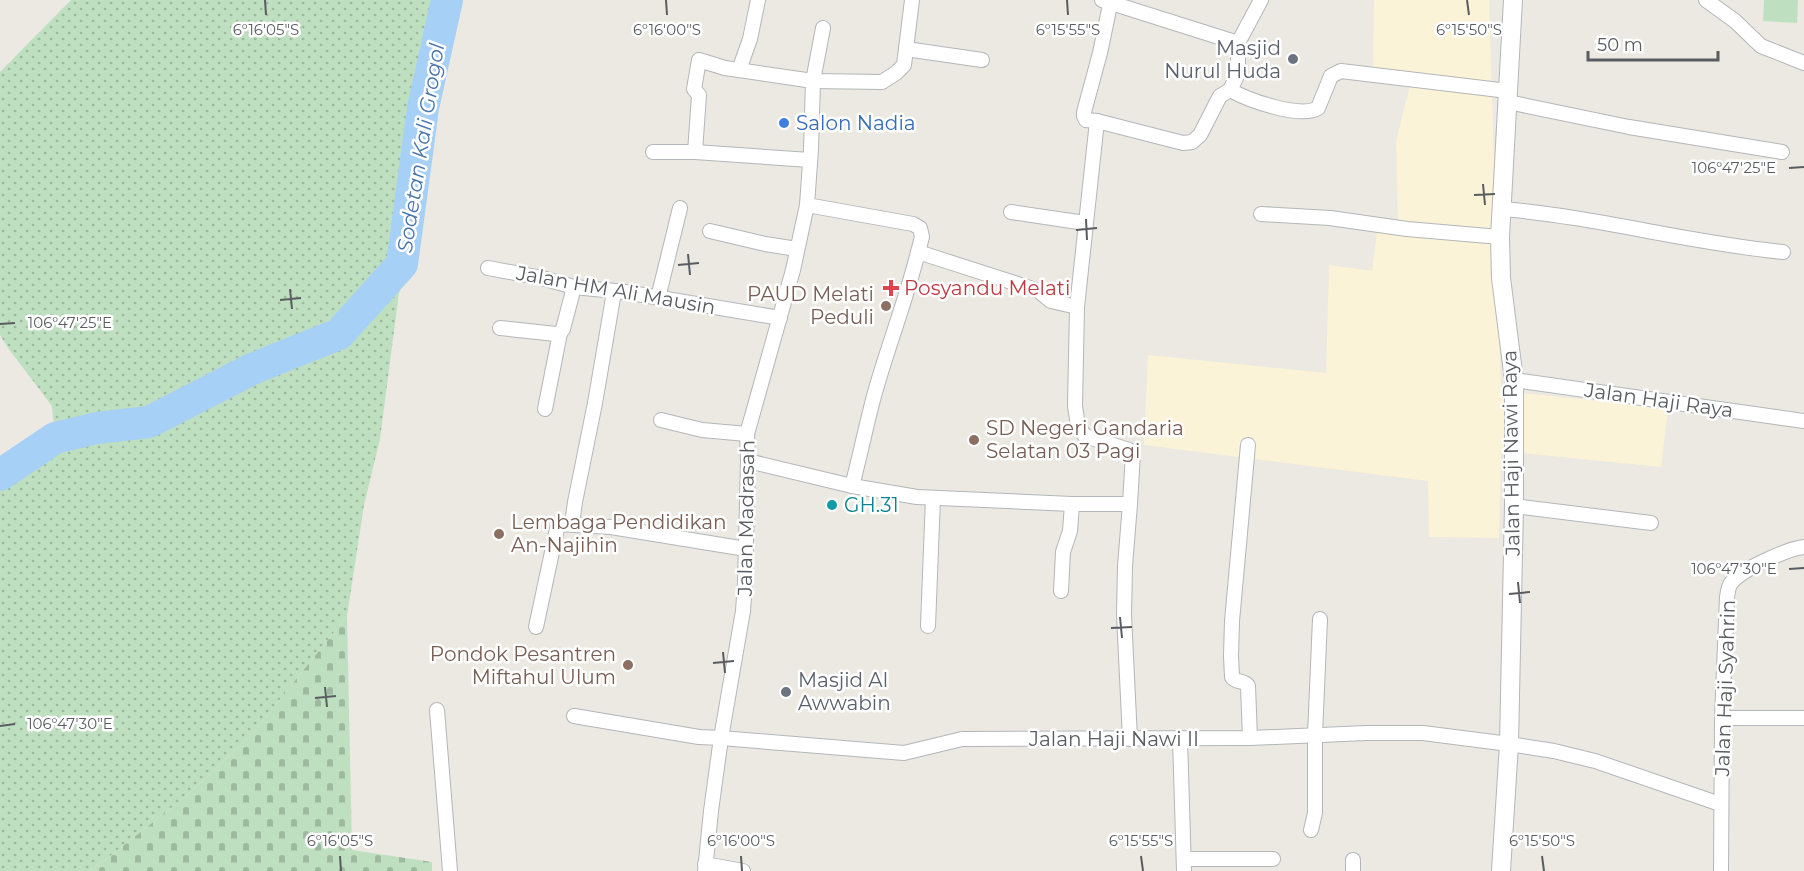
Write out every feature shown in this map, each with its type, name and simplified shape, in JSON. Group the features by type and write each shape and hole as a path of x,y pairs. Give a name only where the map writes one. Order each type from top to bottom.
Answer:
{"street":[{"path":"732,69 750,39 758,0"},
{"path":"695,153 699,95 694,89 698,61 732,69 813,81 882,82 904,65 912,0"},
{"path":"1238,43 1108,1 1100,53 1084,116 1086,120 1184,143 1192,142 1200,135 1220,96 1230,90 1238,74 1238,43 1261,0"},
{"name":"Jalan Haji Nawi Raya","path":"1501,871 1509,744 1514,380 1502,278 1500,237 1513,0"},
{"path":"1706,0 1735,21 1761,46 1804,63"},
{"name":"Jalan Madrasah","path":"705,867 722,738 743,611 747,434 780,318 807,204 813,81 823,28"},
{"path":"906,49 982,60"},
{"path":"1230,90 1257,103 1306,112 1315,111 1331,76 1341,71 1508,97 1629,127 1782,152"},
{"path":"1097,121 1077,307 1075,406 1078,426 1085,436 1133,453 1125,589 1125,647 1130,739"},
{"path":"654,152 810,160"},
{"path":"807,204 913,224 920,228 922,237 910,286 873,398 852,486"},
{"path":"658,298 680,208"},
{"path":"1503,209 1584,218 1703,241 1784,252"},
{"path":"1011,212 1085,223"},
{"path":"1261,214 1500,237"},
{"path":"710,231 797,249"},
{"path":"918,252 1039,291 1051,301 1077,307"},
{"name":"Jalan HM Ali Mausin","path":"488,268 542,278 574,287 780,318"},
{"path":"545,409 560,333 574,287"},
{"path":"536,627 565,524 575,502 596,403 614,292"},
{"path":"500,327 560,333"},
{"name":"Jalan Haji Raya","path":"1514,380 1804,421"},
{"path":"661,420 702,430 747,434"},
{"path":"1248,445 1232,621 1231,656 1232,677 1248,686 1250,738"},
{"path":"748,461 852,486 901,495 1072,504 1130,504"},
{"path":"928,626 933,498"},
{"path":"1061,591 1063,552 1070,531 1072,504"},
{"path":"1514,506 1651,523"},
{"path":"565,524 611,527 746,549"},
{"name":"Jalan Haji Syahrin","path":"1721,871 1722,718 1729,586 1736,578 1767,560 1785,551 1804,547"},
{"path":"1311,830 1315,813 1315,735 1320,619"},
{"path":"437,710 450,871"},
{"name":"Jalan Haji Nawi II","path":"574,716 699,737 904,753 962,739 1250,738 1423,733 1509,744"},
{"path":"1722,718 1804,718"},
{"path":"1180,738 1184,865 1274,859"},
{"name":"Jalan Haji Syahrin","path":"1509,744 1554,751 1595,761 1720,804"},
{"path":"705,867 743,871"}],"shaded area":[{"path":"1374,0 1489,0 1501,391 1668,408 1661,467 1501,451 1499,538 1429,537 1428,481 1144,445 1148,355 1326,373 1329,265 1372,271 1378,224 1398,223 1396,141 1413,74 1373,71"}],"green space":[{"path":"71,0 447,0 423,108 380,439 364,505 347,616 253,733 190,793 109,857 88,871 0,871 0,475 55,438 52,406 0,335 0,72"},
{"path":"1764,0 1798,0 1797,23 1763,21"},
{"path":"347,616 352,850 432,862 432,871 88,871 190,793 253,733"}],"waterway":[{"name":"Sodetan Kali Grogol","path":"0,475 55,438 97,428 149,422 252,369 339,334 402,264 423,108 447,0"}],"place":[{"name":"Masjid Nurul Huda","path":"1293,59"},
{"name":"Salon Nadia","path":"784,123"},
{"name":"Posyandu Melati","path":"891,288"},
{"name":"PAUD Melati Peduli","path":"886,306"},
{"name":"SD Negeri Gandaria Selatan 03 Pagi","path":"974,440"},
{"name":"GH.31","path":"832,505"},
{"name":"Lembaga Pendidikan An-Najihin","path":"499,534"},
{"name":"Pondok Pesantren Miftahul Ulum","path":"628,665"},
{"name":"Masjid Al Awwabin","path":"786,692"}]}
